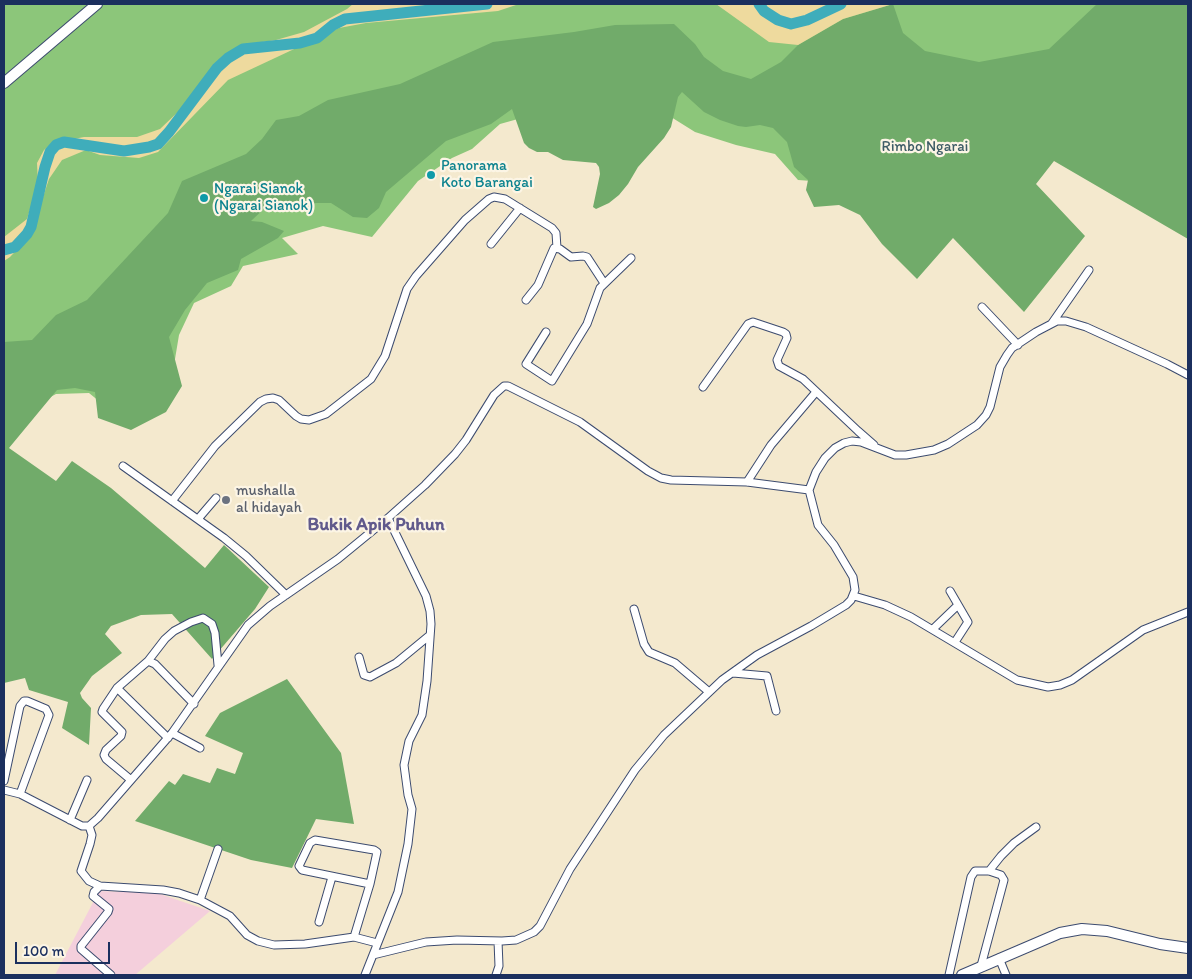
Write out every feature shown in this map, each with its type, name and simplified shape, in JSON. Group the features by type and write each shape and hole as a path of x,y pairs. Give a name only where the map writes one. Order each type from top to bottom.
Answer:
{"street":[{"path":"4,83 97,4"},
{"path":"172,502 215,446 260,402 273,398 279,400 296,416 309,420 326,414 371,379 385,356 401,302 407,289 416,276 466,220 489,199 499,197 552,228 556,233 557,248"},
{"path":"491,244 520,208"},
{"path":"557,248 571,257 577,255 587,257 604,283"},
{"path":"526,300 538,285 552,250 557,248"},
{"path":"546,332 526,364 552,381 587,324 597,294 604,283 631,258"},
{"path":"1052,323 1089,270"},
{"path":"982,307 1018,345"},
{"path":"373,955 440,940 516,940 534,932 540,926 570,869 593,837 635,770 664,735 709,692 768,647 811,626 846,605 854,596 854,577 834,545 818,525 809,490 816,472 825,458 835,448 852,441 861,442 895,455 906,455 934,450 948,444 978,425 990,407 1000,367 1007,355 1018,345 1057,321 1066,321 1086,327 1167,364 1188,376"},
{"path":"703,387 748,324 753,322 783,332 786,334 786,338 777,360 778,366 803,378 880,450"},
{"path":"4,790 20,794 82,826 89,826 170,736 248,625 286,595 338,559 388,518 455,454 494,395 504,386 508,386 580,422 648,471 661,478 686,481 747,482 809,490"},
{"path":"747,482 771,445 816,392"},
{"path":"123,466 198,519 246,556 286,595"},
{"path":"198,519 216,498"},
{"path":"365,975 398,892 408,844 412,809 406,787 404,765 409,741 422,715 427,681 430,635 430,611 426,596 388,518"},
{"path":"950,592 968,622 955,642"},
{"path":"854,596 885,605 933,629 1017,680 1048,687 1072,680 1143,630 1188,612"},
{"path":"933,629 958,605"},
{"path":"634,608 644,644 649,652 675,663 709,692"},
{"path":"131,780 106,759 104,755 106,750 121,736 122,732 102,712 117,688 148,661 165,639 174,631 203,618 212,624 215,633 218,666"},
{"path":"359,657 364,675 370,677 396,663 430,635"},
{"path":"148,661 155,664 194,704"},
{"path":"733,673 767,676 776,711"},
{"path":"117,688 170,736 200,748"},
{"path":"4,781 7,749 20,706 24,701 28,701 48,710 49,715 20,794"},
{"path":"70,820 87,780"},
{"path":"89,826 92,835 81,871 89,881 100,886 163,890 200,900 230,916 248,935 258,941 274,945 305,944 354,936 377,943"},
{"path":"989,871 1014,843 1036,827"},
{"path":"354,936 370,884 377,855 374,850 312,841 299,866 300,869 332,878 370,884"},
{"path":"200,900 218,849"},
{"path":"949,975 972,874 975,871 989,871 1001,875 1004,883 981,966"},
{"path":"319,922 332,878"},
{"path":"100,886 93,896 109,909 80,949 111,975"},
{"path":"962,975 1060,933 1082,928 1115,932 1160,944 1188,948"},
{"path":"496,975 499,966 498,941"},
{"path":"999,958 1006,975"}],"shaded area":[{"path":"99,891 157,893 210,911 135,975 55,975"}],"green space":[{"name":"Ngarai Sianok (Ngarai Sianok)","path":"4,4 1188,4 1188,59 826,182 798,180 775,154 736,145 695,132 671,117 525,117 500,124 472,149 452,158 418,181 372,237 323,226 282,238 298,254 243,266 231,286 194,303 179,335 175,359 121,419 89,393 56,394 43,401 4,406"},
{"name":"Rimbo Ngarai","path":"893,4 903,33 925,51 979,62 1049,49 1097,4 1188,4 1188,239 1054,161 1036,184 1085,236 1024,312 953,238 917,279 882,244 860,215 839,205 814,207 806,190 808,180 794,167 787,142 773,128 760,125 738,126 720,120 704,112 682,92 678,97 671,127 664,138 638,167 619,195 609,203 596,209 593,207 600,174 596,163 563,160 548,152 537,152 529,148 524,143 512,109 491,124 446,141 386,192 379,208 367,218 353,217 331,203 316,203 284,211 268,205 251,221 262,222 284,231 278,238 241,259 238,270 207,283 185,310 169,337 182,386 166,412 131,430 98,418 95,392 75,388 57,390 9,448 56,481 72,461 111,488 205,568 224,545 269,587 255,609 212,659 172,614 141,615 111,626 105,634 122,653 92,676 80,693 91,708 89,745 62,728 68,702 29,690 25,678 4,683 4,342 32,340 56,315 87,300 168,213 182,181 246,154 262,139 276,120 299,116 328,100 400,84 493,42 615,25 674,24 695,44 704,57 723,71 751,79 781,62 798,45 843,19"},
{"path":"287,679 341,753 354,824 316,819 292,868 251,860 135,821 169,781 175,785 183,774 210,783 217,768 235,774 243,753 205,736 220,713"}],"sand":[{"path":"353,4 519,4 498,11 366,23 339,28 228,80 158,152 139,158 100,155 86,150 62,160 49,179 30,236 4,261 4,237 27,219 38,184 37,163 44,150 53,143 84,137 137,137 160,129 182,108 213,70 229,55 248,44 276,40 304,32"},
{"path":"716,4 893,4 843,19 798,45 769,42"}],"waterway":[{"path":"4,250 15,247 31,227 45,167 50,152 56,145 64,142 124,151 158,144 217,68 228,58 243,49 300,43 317,38 333,25 345,19 487,4"},
{"path":"759,4 764,11 778,20 791,24 807,20 841,4"}],"place":[{"name":"Panorama Koto Barangai","path":"431,175"},
{"name":"Ngarai Sianok (Ngarai Sianok)","path":"204,198"},
{"name":"mushalla al hidayah","path":"226,500"}],"district":[{"name":"Bukik Apik Puhun","path":"376,525"}]}
